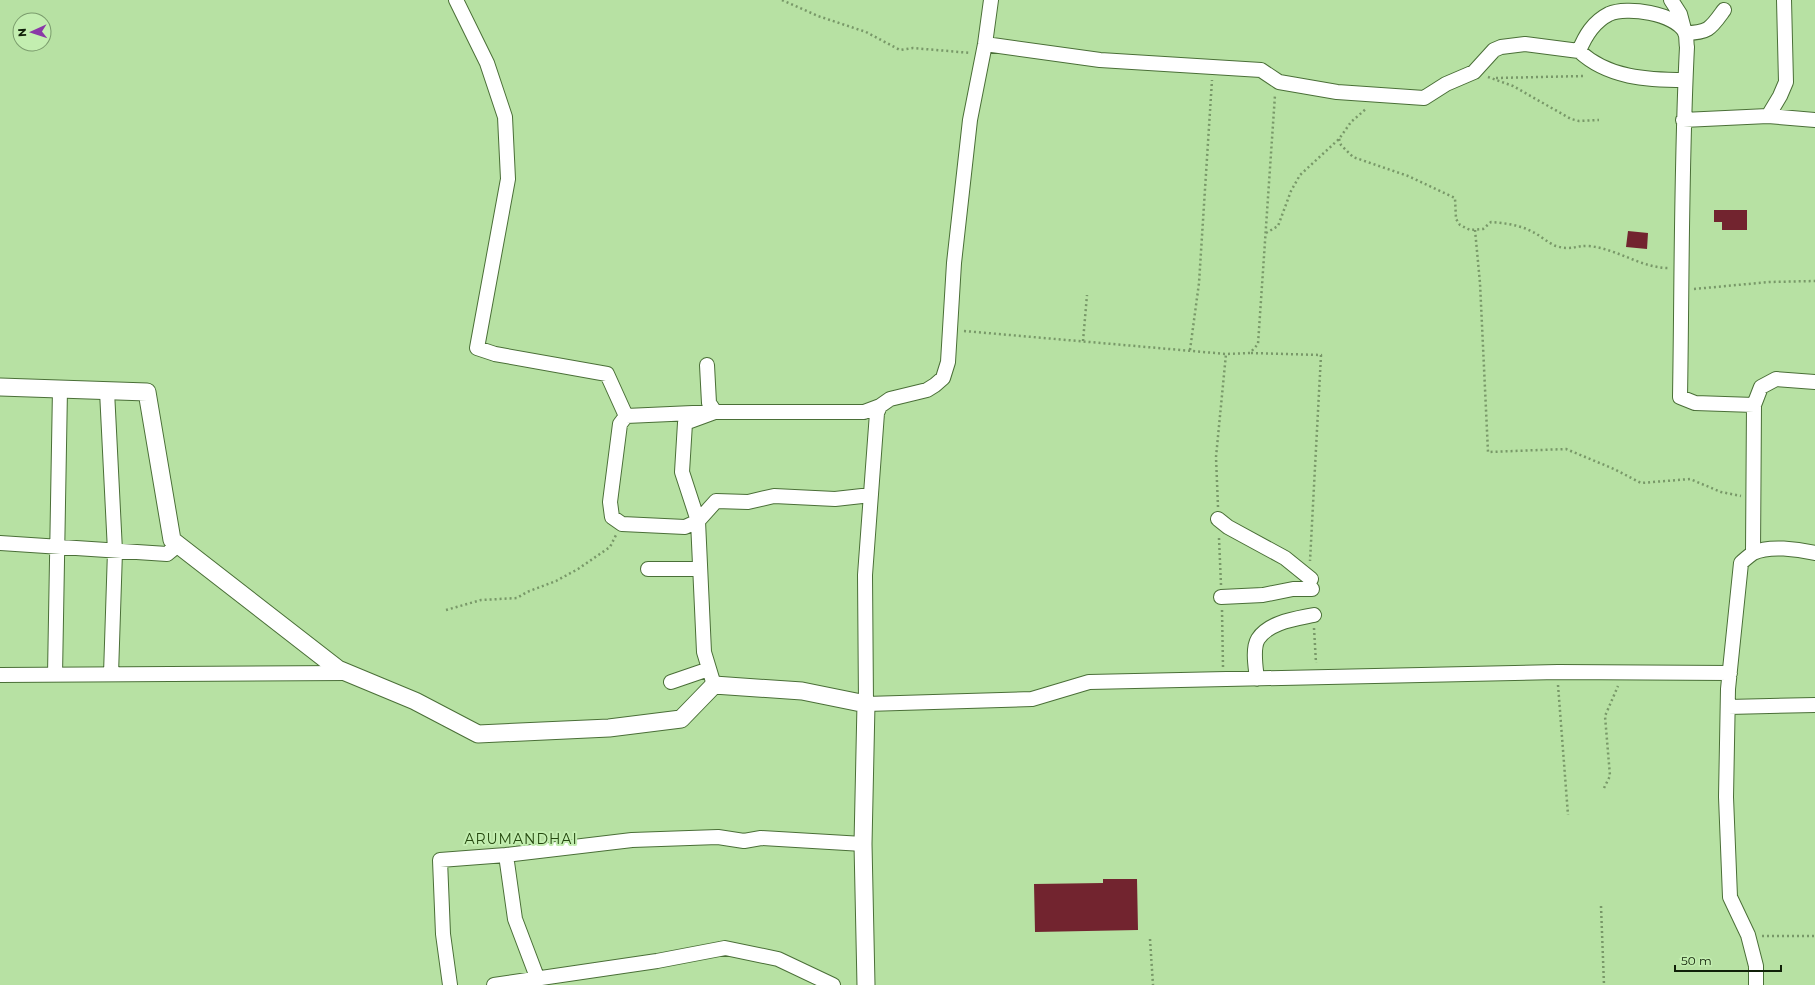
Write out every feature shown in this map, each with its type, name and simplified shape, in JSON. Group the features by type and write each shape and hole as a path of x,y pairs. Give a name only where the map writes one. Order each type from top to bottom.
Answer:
{"street":[{"path":"456,0 487,63 505,117 508,180 477,348 495,354 607,374 626,416"},
{"path":"626,416 715,412 864,412 880,406 890,400 927,390 943,378 948,362 954,263 969,127 985,44 990,0"},
{"path":"1671,0 1680,14 1686,33 1683,120 1680,397 1695,403 1754,405"},
{"path":"1768,116 1780,96 1786,82 1784,0"},
{"path":"1579,51 1586,34 1598,21 1609,14 1625,10 1655,13 1680,26 1686,33 1701,33 1710,29 1724,10"},
{"path":"985,44 1100,60 1261,70 1280,82 1337,92 1424,98 1468,75 1481,66 1494,50 1509,44 1553,47 1579,51 1589,61 1601,67 1631,77 1662,80 1685,80"},
{"path":"1683,120 1768,116 1815,120"},
{"path":"708,365 710,403 715,412"},
{"path":"1753,553 1754,405 1761,387 1776,379 1815,382"},
{"path":"0,387 147,392 172,540 338,669 415,701 478,734 609,728 681,719 714,685 802,691 866,704 1032,699 1089,682 1558,672 1730,673"},
{"path":"55,675 60,389"},
{"path":"107,391 115,551 111,674"},
{"path":"866,985 863,844 866,704 866,576 877,414 880,406"},
{"path":"714,685 704,652 698,521 682,472 686,423 715,412"},
{"path":"626,416 620,424 610,502 612,517 622,524 685,527 698,521 716,500 748,502 774,496 834,499 871,495"},
{"path":"1218,519 1228,527 1286,558 1312,584"},
{"path":"0,543 167,554 178,545"},
{"path":"1756,985 1756,966 1748,935 1730,897 1726,797 1730,673 1741,563 1753,553 1796,548 1815,553"},
{"path":"648,569 700,568"},
{"path":"1221,597 1263,595 1312,584"},
{"path":"1257,679 1255,653 1257,640 1269,629 1286,621 1314,615"},
{"path":"671,682 709,669"},
{"path":"0,675 346,673"},
{"path":"1728,707 1815,705"},
{"path":"450,985 443,934 440,860 506,855 632,840 718,837 744,841 761,838 863,844"},
{"path":"506,855 515,919 539,981"},
{"path":"494,985 539,981 725,948 778,959 833,985"}],"path":[{"path":"782,0 818,16 866,32 900,50 913,48 974,53 985,44"},
{"path":"1190,350 1199,283 1213,66"},
{"path":"1468,75 1493,78 1584,76"},
{"path":"1493,78 1514,86 1571,119 1579,121 1599,120"},
{"path":"1250,353 1258,344 1274,97 1280,82"},
{"path":"1265,233 1278,226 1291,191 1300,175 1339,139 1351,122 1379,95"},
{"path":"1339,139 1341,145 1353,157 1408,176 1455,198 1456,219 1460,225 1470,230 1483,229 1491,222 1504,223 1533,232 1554,245 1568,250 1588,246 1622,254 1639,262 1658,268 1681,268"},
{"path":"1475,230 1480,283 1488,452 1566,449 1614,469 1641,483 1690,479 1722,492 1753,498"},
{"path":"1682,290 1769,282 1815,281"},
{"path":"1083,341 1087,295"},
{"path":"951,330 1226,354 1250,353 1321,355 1309,554 1312,584"},
{"path":"446,610 481,600 517,598 527,592 556,581 578,569 610,547 622,524"},
{"path":"1314,615 1317,678"},
{"path":"1558,672 1568,815"},
{"path":"1604,788 1610,776 1605,716 1623,672"},
{"path":"1601,906 1604,985"},
{"path":"1748,935 1815,936"},
{"path":"1150,940 1153,985"}],"building":[{"path":"1714,210 1747,210 1747,230 1722,230 1722,222 1714,222"},
{"path":"1628,231 1648,233 1647,249 1626,247"},
{"path":"1103,879 1137,879 1138,930 1035,932 1034,884 1103,883"}],"district":[{"name":"ARUMANDHAI","path":"521,839"}]}
